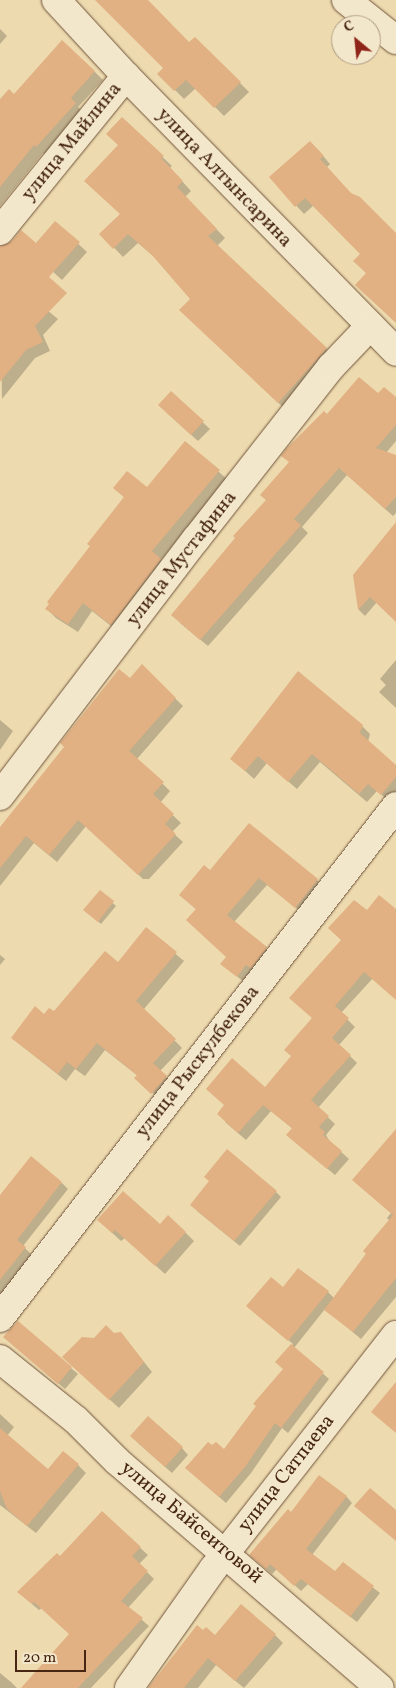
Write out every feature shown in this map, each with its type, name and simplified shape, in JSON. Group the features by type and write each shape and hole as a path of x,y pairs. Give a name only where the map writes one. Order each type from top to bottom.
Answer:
{"street":[{"name":"улица Алтынсарина","path":"56,0 126,76 396,352"},
{"path":"346,0 396,40"},
{"name":"улица Майлина","path":"0,231 126,76"},
{"name":"улица Мустафина","path":"0,796 203,531 332,368 370,326"},
{"name":"улица Рыскулбекова","path":"0,1318 396,806"},
{"name":"улица Сатпаева","path":"129,1688 226,1552 396,1335"},
{"name":"улица Байсеитовой","path":"0,1359 76,1420 117,1461 226,1552 380,1688"}],"building":[{"path":"95,0 148,0 189,42 195,37 241,82 214,108 186,80 174,91 157,74 163,68"},
{"path":"62,40 95,71 71,98 76,103 36,147 34,145 0,187 0,99 9,89 14,94"},
{"path":"122,117 164,156 161,158 183,181 177,187 217,229 208,236 327,348 278,403 179,310 190,299 152,255 128,234 113,249 99,234 120,214 84,181 118,145 106,134"},
{"path":"310,141 324,156 320,159 351,193 360,197 396,233 396,323 355,285 366,273 353,261 360,254 305,198 295,207 269,177"},
{"path":"55,221 80,242 49,277 67,293 35,326 43,342 26,350 0,382 0,246 12,241 21,230 36,243"},
{"path":"359,377 378,393 384,387 396,397 396,425 376,448 396,455 396,497 385,509 339,468 294,519 301,525 200,640 171,615 235,538 233,536 266,500 260,495 289,462 281,456 286,449 324,411 327,414"},
{"path":"171,391 204,421 191,435 158,405"},
{"path":"185,441 220,470 152,551 161,559 111,625 83,603 68,624 45,609 49,604 47,602 90,546 87,544 124,497 113,488 127,471 147,487"},
{"path":"396,522 396,622 370,597 358,610 353,575"},
{"path":"142,664 176,698 129,751 164,782 153,794 174,814 165,824 176,834 138,875 78,820 49,855 26,836 0,868 0,827 64,747 60,743 119,669 130,678"},
{"path":"298,671 363,725 360,733 396,765 396,777 381,795 368,784 359,794 312,754 288,782 258,756 245,771 230,759"},
{"path":"249,823 318,879 295,908 259,878 227,915 267,947 251,968 246,965 237,977 220,964 226,957 186,920 196,909 179,895 204,865 210,870"},
{"path":"100,890 114,901 98,922 83,910"},
{"path":"379,895 396,909 396,1000 364,972 335,1006 349,1018 332,1038 351,1055 311,1100 329,1116 319,1127 325,1132 323,1135 342,1151 327,1169 286,1135 292,1128 263,1105 238,1133 217,1114 224,1105 206,1089 232,1058 265,1087 291,1056 284,1050 312,1018 289,998 341,940 328,928 354,900 367,910"},
{"path":"146,927 177,952 136,1001 176,1039 153,1063 167,1076 151,1094 134,1078 137,1075 97,1043 76,1069 67,1062 58,1074 11,1038 35,1006 44,1014 49,1008 54,1011 105,951 118,962"},
{"path":"396,1129 396,1278 353,1332 324,1310 366,1254 363,1251 393,1215 352,1180"},
{"path":"227,1149 277,1191 234,1241 190,1205 209,1181 204,1177"},
{"path":"31,1156 62,1182 17,1240 26,1247 0,1280 0,1195"},
{"path":"123,1191 160,1224 168,1215 186,1232 155,1266 115,1230 112,1233 97,1220"},
{"path":"298,1268 329,1291 288,1341 246,1306 271,1277 283,1287"},
{"path":"18,1321 72,1367 58,1384 3,1337"},
{"path":"106,1325 114,1333 121,1332 144,1362 109,1400 62,1357 82,1337 94,1338"},
{"path":"291,1344 324,1372 281,1428 275,1423 245,1467 219,1497 185,1468 208,1442 212,1445 216,1442 224,1449 256,1406 253,1404 283,1369 275,1362"},
{"path":"396,1382 396,1433 371,1412"},
{"path":"148,1416 183,1447 165,1467 130,1436"},
{"path":"0,1428 48,1469 63,1451 79,1464 27,1526 7,1509 0,1491"},
{"path":"319,1475 347,1496 306,1549 335,1571 343,1562 374,1586 350,1617 301,1579 294,1586 270,1564 266,1569 249,1555 288,1509 291,1512"},
{"path":"370,1488 396,1510 396,1541 354,1506"},
{"path":"102,1511 141,1547 132,1556 148,1571 121,1601 143,1618 78,1688 21,1688 69,1634 34,1602 32,1604 17,1592 57,1553 60,1556"},
{"path":"241,1604 276,1634 235,1681 208,1658 184,1688 148,1688 197,1625 203,1630 206,1627 215,1635"}]}
